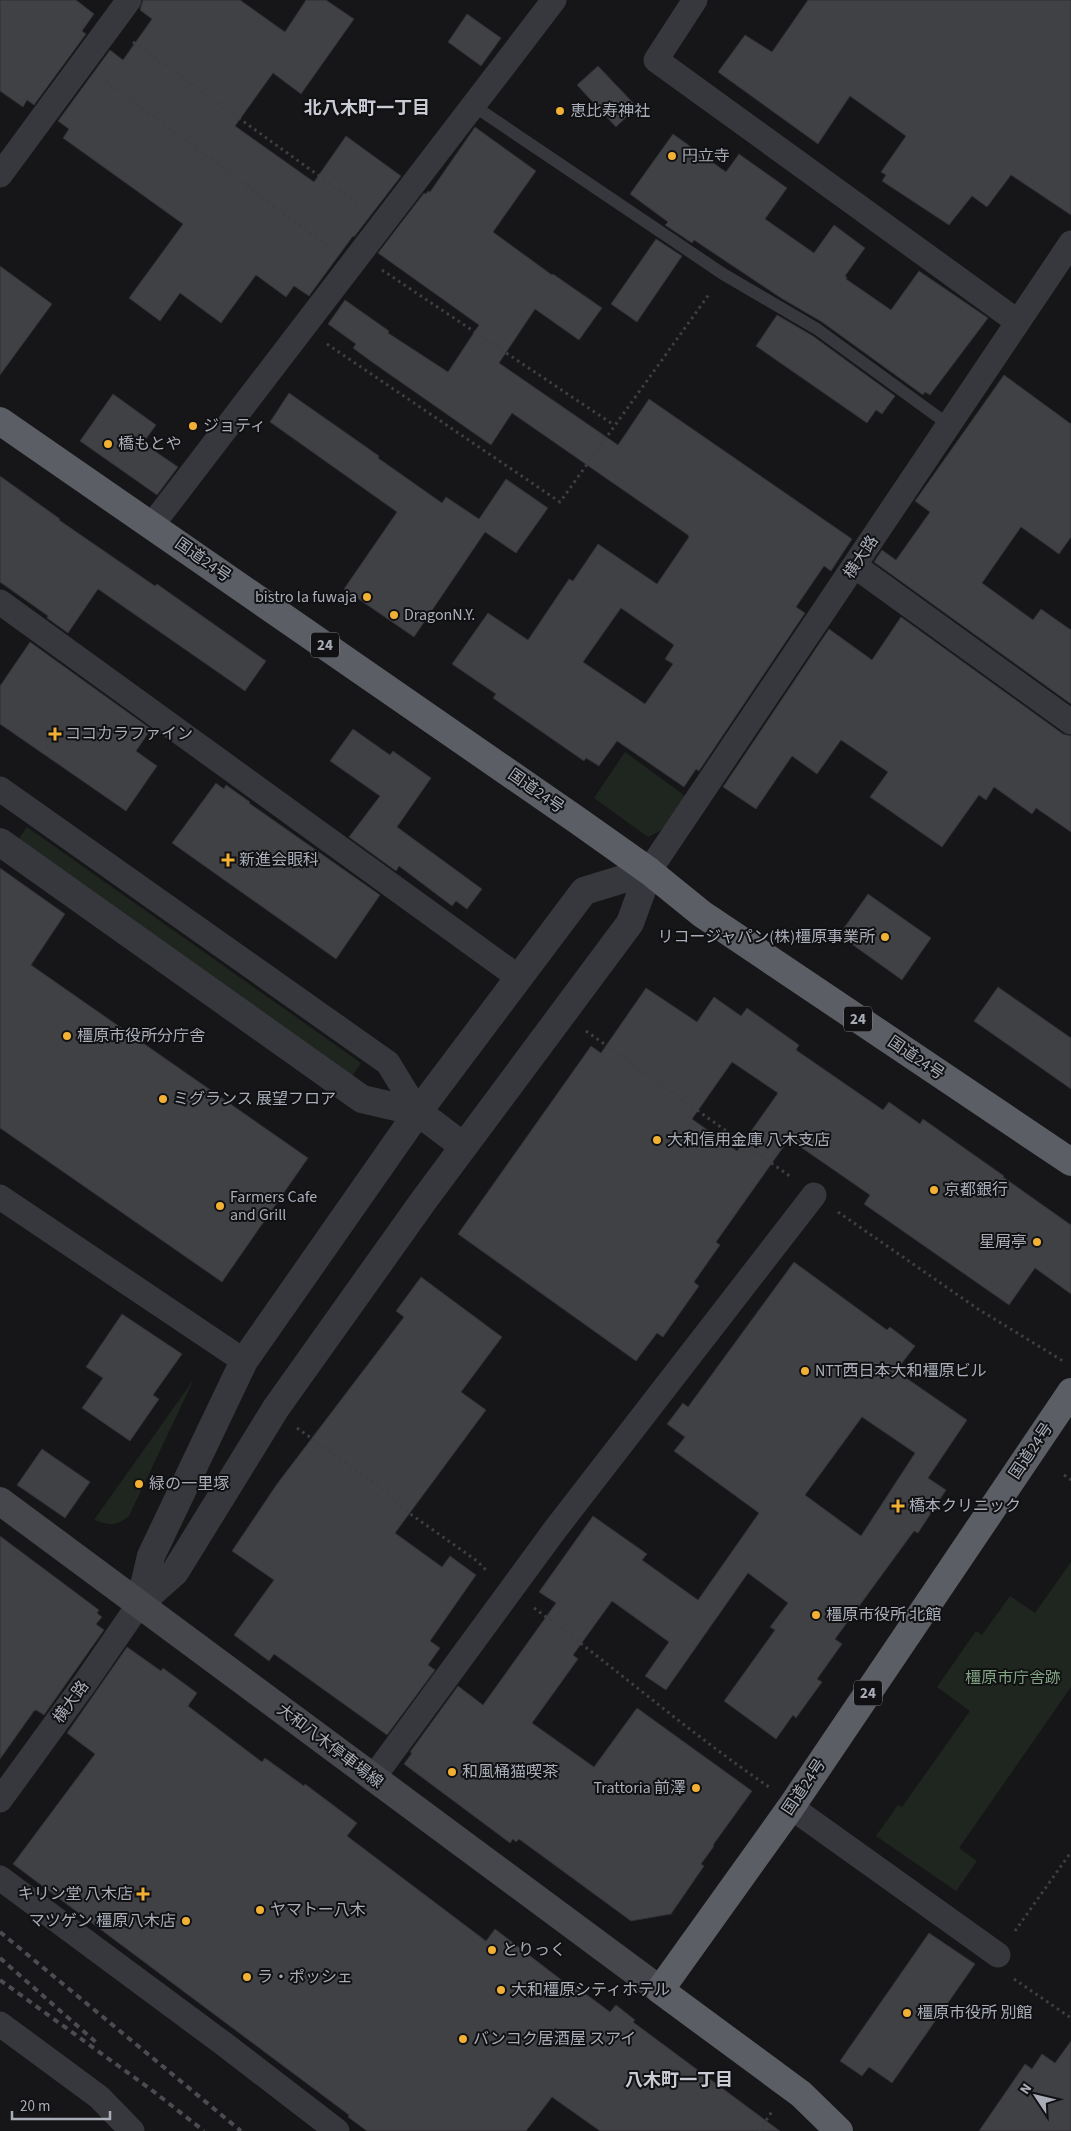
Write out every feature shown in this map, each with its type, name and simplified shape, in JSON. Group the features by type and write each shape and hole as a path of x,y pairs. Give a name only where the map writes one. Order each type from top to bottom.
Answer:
{"highway":[{"name":"国道24号","path":"0,421 649,870 702,914 1071,1162"},
{"name":"国道24号","path":"660,1990 790,1807 1071,1392"},
{"path":"660,1990 801,2094 839,2131"}],"main road":[{"name":"大和八木停車場線","path":"0,1501 660,1990"}],"street":[{"path":"0,174 129,0"},
{"path":"152,525 554,0"},
{"path":"695,0 656,60 1018,322"},
{"name":"横大路","path":"649,870 1071,243"},
{"path":"855,566 1071,722"},
{"path":"0,602 518,977"},
{"path":"0,789 388,1063 418,1112 463,1146"},
{"path":"0,842 362,1099 418,1112"},
{"path":"140,1603 151,1556 244,1361 418,1112 584,891 649,870"},
{"path":"140,1603 175,1572 276,1408 463,1146 630,923 649,870"},
{"path":"373,1778 554,1531 814,1195"},
{"path":"0,1196 244,1361"},
{"name":"横大路","path":"0,1800 85,1683 140,1603"},
{"path":"790,1807 998,1955"},
{"path":"0,1878 224,2044 337,2131"},
{"path":"0,2024 99,2097 132,2131"}],"lane":[{"path":"474,106 723,274 817,329 949,425"}],"path":[{"path":"110,26 384,222"},
{"path":"82,63 355,259 614,425"},
{"path":"302,327 560,502 723,274"},
{"path":"1064,1475 1071,1480"},
{"path":"1071,1852 996,1958 1008,1975 1071,2018"},
{"path":"759,2131 775,2108"}],"green space":[{"path":"625,752 688,798 668,827 648,837 594,798"},
{"path":"27,827 361,1063 351,1078 17,841"},
{"path":"194,1379 129,1516 120,1522 112,1524 94,1520"},
{"name":"橿原市庁舎跡","path":"1071,1562 1071,1687 959,1848 977,1861 956,1891 876,1836 898,1805 902,1807 970,1711 937,1687 976,1631 982,1635 1010,1596 1035,1613"}],"building":[{"path":"0,0 76,0 94,14 82,31 86,34 34,105 27,100 23,107 0,91"},
{"path":"143,0 240,0 285,32 306,0 326,0 354,19 301,94 273,73 235,126 314,182 346,136 401,176 353,236 309,296 294,286 286,297 256,275 221,323 180,293 160,321 129,298 183,224 63,138 69,129 58,121 110,50 123,60 152,19 140,10"},
{"path":"808,0 1071,0 1071,215 1011,175 987,207 972,196 949,225 882,181 886,175 881,172 906,136 850,96 818,144 718,72 745,35 772,52"},
{"path":"467,14 501,38 481,66 448,42"},
{"path":"598,66 637,107 616,127 577,85"},
{"path":"475,127 536,171 493,232 552,275 602,308 579,340 535,309 499,363 618,445 649,399 852,539 831,571 824,566 796,607 805,613 699,771 696,769 684,787 617,741 599,766 586,758 584,761 493,698 496,694 452,664 488,613 528,640 569,579 573,581 598,544 657,584 689,537 512,413 491,445 353,348 356,344 328,324 345,300 389,331 388,333 448,372 479,325 378,253 424,193 430,192","holes":["621,608 674,645 665,659 673,664 645,704 583,662"]},
{"path":"673,134 726,172 739,154 787,188 765,219 814,253 834,225 865,248 845,276 847,277 846,279 891,310 919,271 988,318 930,395 925,392 923,395 822,322 781,298 694,240 692,243 665,225 668,222 630,194"},
{"path":"656,239 682,256 637,322 611,304"},
{"path":"0,266 52,304 0,375"},
{"path":"777,315 813,336 895,396 882,414 876,410 867,423 756,346"},
{"path":"1004,375 1071,424 1071,537 1059,554 1021,527 982,583 1033,620 1041,609 1071,630 1071,704 874,562 882,550 896,560 930,512 915,501"},
{"path":"289,393 442,503 446,497 479,519 506,479 548,508 516,553 485,532 414,637 344,589 397,512 270,422"},
{"path":"113,394 156,425 143,443 178,467 157,495 80,441"},
{"path":"0,476 59,520 155,586 157,584 266,661 245,691 98,589 68,633 47,618 48,616 0,582"},
{"path":"901,617 1063,734 1071,736 1071,832 1036,808 1032,814 994,787 986,800 979,795 942,847 870,797 888,772 841,740 817,774 792,756 756,809 723,787 829,629 872,660"},
{"path":"30,642 151,729 136,751 157,766 126,811 0,724 0,686"},
{"path":"353,729 390,755 393,751 431,778 397,827 482,889 467,909 456,901 452,906 399,866 396,871 349,837 380,796 330,761"},
{"path":"216,783 224,789 226,785 380,895 336,959 172,843"},
{"name":"橿原市役所分庁舎","path":"0,868 65,914 31,965 308,1158 222,1282 0,1128"},
{"name":"リコージャパン(株)橿原事業所","path":"868,894 931,938 902,980 839,935"},
{"path":"998,987 1071,1038 1071,1089 974,1021"},
{"path":"646,988 697,1022 714,997 741,1016 747,1008 799,1045 796,1050 883,1110 889,1102 920,1124 923,1119 1071,1225 1071,1294 1035,1268 1009,1305 864,1204 870,1195 789,1139 716,1242 720,1245 694,1282 699,1286 663,1337 657,1333 636,1361 458,1234 591,1046 601,1053","holes":["732,1062 778,1093 737,1151 692,1119"]},
{"path":"794,1262 887,1330 890,1327 915,1346 896,1371 967,1420 928,1478 946,1490 918,1533 914,1531 835,1639 842,1644 817,1679 822,1682 796,1718 793,1715 776,1739 724,1701 775,1630 770,1627 788,1603 748,1573 666,1690 645,1676 669,1642 612,1601 573,1655 578,1659 532,1723 594,1767 637,1708 752,1791 713,1845 701,1864 704,1866 671,1914 631,1921 519,1839 516,1842 513,1839 510,1843 404,1764 412,1753 410,1752 458,1686 483,1705 556,1603 539,1592 593,1516 647,1554 642,1560 698,1600 759,1513 674,1451 685,1437 667,1424 683,1403 688,1407","holes":["862,1417 915,1453 861,1536 805,1495"]},
{"path":"421,1277 502,1337 461,1392 486,1410 395,1533 442,1567 450,1556 476,1575 430,1641 440,1648 428,1665 435,1670 387,1735 274,1654 269,1661 234,1635 274,1580 232,1551 277,1484 404,1317 396,1311"},
{"path":"122,1314 182,1354 153,1395 159,1399 130,1441 82,1408 103,1378 86,1367"},
{"path":"42,1449 90,1482 65,1518 17,1485"},
{"path":"0,1536 99,1610 97,1613 102,1617 96,1624 104,1630 44,1715 36,1710 34,1711 0,1759"},
{"path":"127,1647 161,1671 163,1668 197,1693 188,1706 262,1762 265,1758 304,1786 305,1784 357,1823 347,1836 486,1941 495,1929 572,1988 574,1985 610,2012 616,2005 635,2020 633,2022 780,2131 600,2131 552,2097 526,2131 367,2131 348,2117 349,2115 13,1864 95,1754 67,1733"},
{"name":"橿原市役所 別館","path":"929,1933 975,1964 892,2083 869,2067 862,2076 840,2061"},
{"path":"1071,2041 1071,2131 979,2131 1025,2064 1032,2069 1042,2054 1055,2063"}],"railway":[{"path":"0,1932 241,2131"},
{"path":"0,1958 98,2044"},
{"path":"0,1980 153,2091 204,2131"}],"place":[{"name":"恵比寿神社","path":"560,111"},
{"name":"円立寺","path":"672,156"},
{"name":"ジョティ","path":"193,426"},
{"name":"橋もとや","path":"108,444"},
{"name":"bistro la fuwaja","path":"367,597"},
{"name":"DragonN.Y.","path":"394,615"},
{"name":"ココカラファイン","path":"55,734"},
{"name":"新進会眼科","path":"228,860"},
{"name":"リコージャパン(株)橿原事業所","path":"885,937"},
{"name":"橿原市役所分庁舎","path":"67,1036"},
{"name":"ミグランス 展望フロア","path":"163,1099"},
{"name":"大和信用金庫 八木支店","path":"657,1140"},
{"name":"京都銀行","path":"934,1190"},
{"name":"Farmers Cafe and Grill","path":"220,1206"},
{"name":"星屑亭","path":"1037,1242"},
{"name":"NTT西日本大和橿原ビル","path":"805,1371"},
{"name":"緑の一里塚","path":"139,1484"},
{"name":"橋本クリニック","path":"898,1506"},
{"name":"橿原市役所 北館","path":"816,1615"},
{"name":"和風桶猫喫茶","path":"452,1772"},
{"name":"Trattoria 前澤","path":"696,1788"},
{"name":"キリン堂 八木店","path":"143,1894"},
{"name":"ヤマトー八木","path":"260,1910"},
{"name":"マツゲン 橿原八木店","path":"186,1921"},
{"name":"とりっく","path":"492,1950"},
{"name":"ラ・ポッシェ","path":"247,1977"},
{"name":"大和橿原シティホテル","path":"501,1990"},
{"name":"橿原市役所 別館","path":"907,2013"},
{"name":"バンコク居酒屋 スアイ","path":"463,2039"}],"district":[{"name":"北八木町一丁目","path":"367,108"},
{"name":"八木町一丁目","path":"679,2080"}]}
